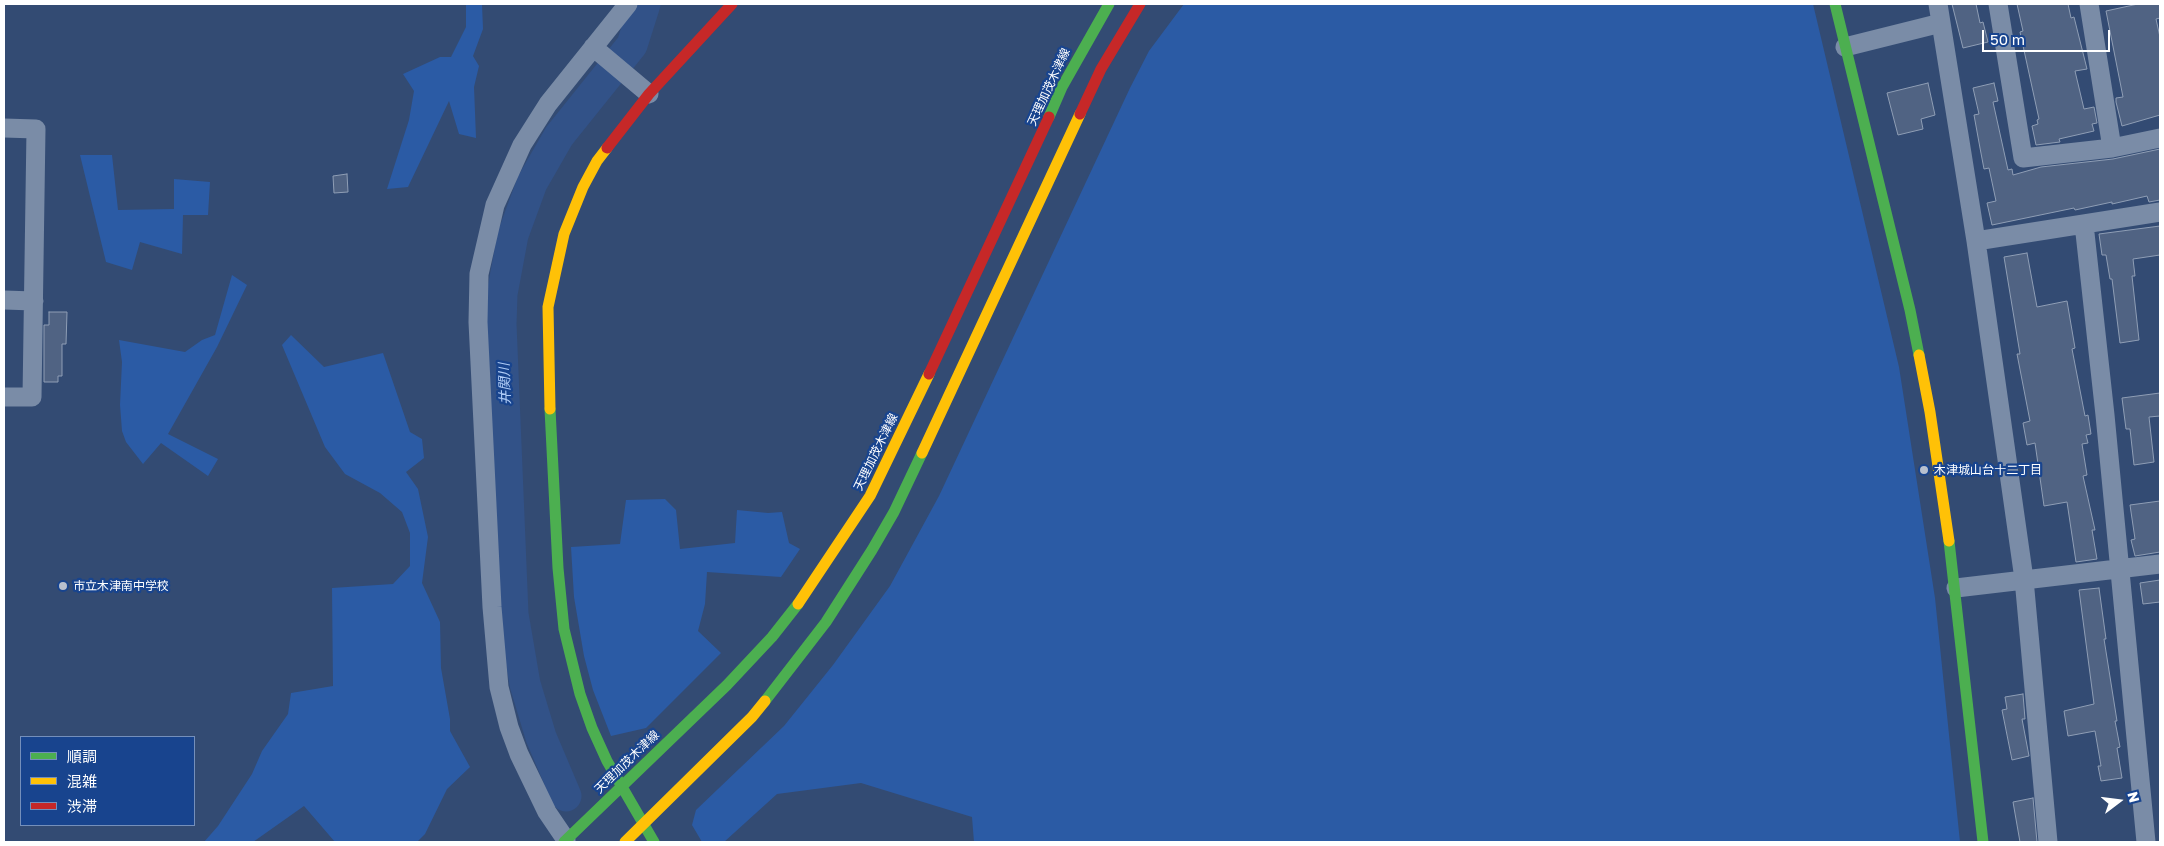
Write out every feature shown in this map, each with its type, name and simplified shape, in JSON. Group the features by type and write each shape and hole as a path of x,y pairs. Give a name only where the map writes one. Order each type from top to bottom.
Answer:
{"main road":[{"path":"654,842 607,761 592,728 580,694 564,629 558,568 548,374 548,308 564,234 583,187 598,161 649,94 732,4"},
{"name":"天理加茂木津線","path":"565,841 727,686 772,637 822,570 870,496 965,300 1062,87 1110,4"},
{"path":"625,842 752,717 826,622 872,550 894,512 974,345 1101,69 1140,4"},
{"path":"1835,4 1910,310 1931,422 1956,588 1983,842"}],"street":[{"path":"565,841 547,812 518,754 499,687 492,607 478,298 486,235 503,184 522,145 548,104 595,48 628,4"},
{"path":"1938,4 1976,241 2024,579 2048,842"},
{"path":"1998,4 2023,158 2112,148 2160,138"},
{"path":"2089,4 2112,148"},
{"path":"1845,47 1941,23"},
{"path":"595,48 649,94"},
{"path":"4,128 36,129 32,397 4,397"},
{"path":"1976,241 2160,212"},
{"path":"2084,224 2146,842"},
{"path":"4,300 34,300"},
{"path":"1956,588 2160,564"}],"shaded area":[{"path":"466,4 482,4 483,29 473,56 479,66 474,87 476,138 459,134 449,101 408,187 387,189 409,120 414,91 403,74 440,57 451,57 466,27"},
{"path":"1184,4 1813,4 1899,367 1935,598 1960,842 974,842 972,817 861,783 777,794 724,842 702,842 692,825 696,810 784,726 833,665 890,586 939,496 1130,88 1149,51"},
{"path":"80,155 112,155 118,210 174,209 174,179 210,182 208,215 183,215 182,254 140,242 132,270 106,262"},
{"path":"232,275 247,285 217,347 168,434 218,459 208,476 161,443 143,464 126,442 122,431 120,405 122,362 119,340 185,352 202,340 215,335"},
{"path":"291,335 324,367 383,353 410,432 422,439 424,458 406,472 418,489 428,537 422,583 440,622 441,668 450,719 450,731 470,767 447,789 425,834 417,842 335,842 304,806 253,842 204,842 218,826 252,774 262,751 288,714 291,693 333,686 332,588 393,584 410,566 410,533 402,512 380,493 345,474 325,447 282,345"},
{"path":"665,499 676,510 680,549 735,543 737,510 768,513 782,512 789,543 800,549 781,577 707,572 705,604 698,631 721,653 646,728 611,736 593,690 584,656 574,597 571,547 620,544 626,500"}],"building":[{"path":"1952,4 1976,4 1980,23 1983,22 1988,42 1963,48"},
{"path":"2017,4 2068,4 2071,18 2074,17 2087,69 2075,71 2084,109 2094,107 2097,123 2092,124 2094,131 2059,139 2060,142 2036,145 2032,126 2038,124 2037,120 2039,119 2020,32 2023,31"},
{"path":"2138,4 2160,4 2160,18 2156,19 2160,37 2160,115 2122,126 2116,98 2123,97 2106,11"},
{"path":"1928,83 1935,115 1921,119 1923,129 1898,135 1887,93"},
{"path":"1994,83 1998,101 1993,102 2008,170 2012,169 2013,175 2041,167 2113,159 2160,149 2160,200 2149,202 2147,196 2112,204 2112,202 2075,210 2074,208 1992,225 1987,203 1996,201 1989,168 1984,169 1974,115 1979,114 1973,88"},
{"path":"347,174 348,192 334,193 333,176"},
{"path":"2160,226 2160,255 2133,259 2135,276 2132,276 2139,340 2120,343 2112,279 2110,279 2106,255 2102,255 2099,234"},
{"path":"2027,253 2037,307 2067,301 2075,348 2072,349 2085,416 2088,415 2091,434 2086,435 2088,443 2082,444 2087,475 2083,476 2095,530 2092,530 2097,559 2076,562 2067,502 2044,506 2035,443 2027,445 2023,423 2030,421 2017,354 2020,354 2004,257"},
{"path":"49,312 67,312 66,344 62,344 62,376 58,376 58,382 44,382 44,325 49,325"},
{"path":"2160,393 2160,416 2149,417 2154,462 2134,465 2130,429 2126,429 2122,398"},
{"path":"2160,501 2160,552 2135,556 2131,540 2135,539 2130,505"},
{"path":"2160,580 2160,602 2143,604 2140,583"},
{"path":"2099,588 2106,639 2104,639 2117,721 2115,721 2120,747 2117,748 2122,778 2101,781 2098,766 2101,766 2095,731 2068,736 2064,711 2094,704 2079,590"},
{"path":"2023,694 2025,719 2022,719 2029,756 2012,760 2002,710 2007,709 2005,697"},
{"path":"2033,798 2037,842 2020,842 2013,802"}],"waterway":[{"name":"井関川","path":"566,796 541,737 525,684 513,614 501,324 502,294 513,235 532,183 559,136 632,45 645,4"}],"traffic: fast":[{"path":"1049,117 1062,87 1109,4"},
{"path":"1835,4 1910,310 1919,355"},
{"path":"550,409 558,568 564,629 580,694 592,728 607,761 654,842"},
{"path":"765,701 826,622 872,550 894,512 922,453"},
{"path":"1949,541 1983,842"},
{"path":"564,842 727,685 772,637 798,604"}],"traffic: slow":[{"path":"922,453 1080,114"},
{"path":"550,409 548,307 564,234 583,187 597,161 607,148"},
{"path":"1919,355 1930,412 1949,541"},
{"path":"798,604 870,496 929,374"},
{"path":"625,842 752,717 765,701"}],"traffic: jam":[{"path":"607,148 649,94 732,4"},
{"path":"1080,114 1101,69 1140,4"},
{"path":"929,374 1049,117"}],"place":[{"name":"木津城山台十二丁目","path":"1924,470"},
{"name":"市立木津南中学校","path":"63,586"}]}
